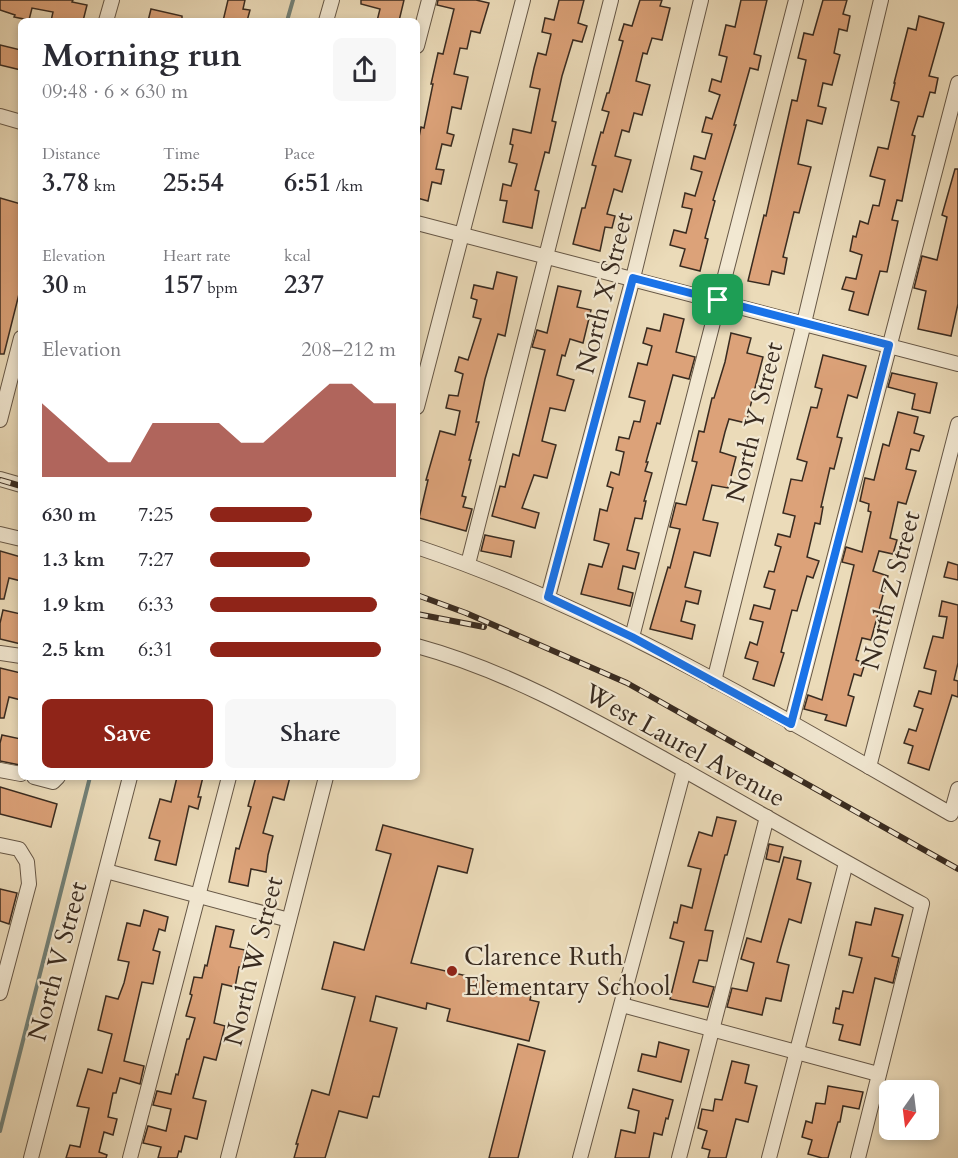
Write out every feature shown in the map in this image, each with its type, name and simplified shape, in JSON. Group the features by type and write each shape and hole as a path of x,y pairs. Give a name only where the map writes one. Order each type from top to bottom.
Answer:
{"street":[{"path":"107,18 112,0"},
{"path":"327,18 332,0"},
{"path":"420,34 429,0"},
{"path":"420,395 522,0"},
{"path":"468,564 548,256 611,0"},
{"name":"North X Street","path":"548,597 633,278 701,0"},
{"path":"632,637 796,0"},
{"name":"North Y Street","path":"714,681 804,323 881,0"},
{"path":"791,724 958,83"},
{"path":"0,116 18,121"},
{"path":"420,224 958,364"},
{"path":"0,420 18,350"},
{"name":"North Z Street","path":"869,767 958,424"},
{"path":"0,479 18,484"},
{"path":"0,534 18,538"},
{"path":"420,548 468,564 548,597 632,637 951,814 958,789"},
{"name":"West Laurel Avenue","path":"420,647 517,682 597,722 922,904 878,1074"},
{"path":"0,653 18,656"},
{"path":"0,770 18,773"},
{"path":"580,1158 684,770"},
{"name":"North V Street","path":"31,1158 129,780"},
{"path":"130,1158 228,780"},
{"name":"North W Street","path":"228,1158 325,780"},
{"path":"679,1158 767,817"},
{"path":"0,845 19,849 27,862 29,884 0,993"},
{"path":"769,1158 846,862"},
{"path":"106,871 289,920"},
{"path":"622,1005 878,1074 858,1158"}],"building":[{"path":"0,0 73,0 72,2 87,5 84,18 52,18 53,12 32,8 30,18 19,18 0,10"},
{"path":"228,0 245,0 243,9 250,10 248,18 224,18"},
{"path":"361,0 404,0 400,18 378,18 380,9 361,4"},
{"path":"438,0 476,0 489,3 480,33 471,31 467,49 460,48 454,74 468,77 461,109 452,107 447,133 454,135 451,146 442,144 436,169 444,170 441,184 432,182 428,201 420,199 420,132 421,127 424,128 438,53 443,54 454,9 437,5"},
{"path":"559,0 584,0 578,23 587,26 582,42 573,40 562,76 552,121 556,122 549,153 545,152 535,190 539,191 532,228 503,222 507,201 500,200 503,184 511,186 517,164 509,162 513,145 510,144 513,129 531,133 540,89 530,87 534,68 538,53 546,55 551,34 542,32 545,18 554,20"},
{"path":"640,0 662,0 660,6 670,8 662,40 652,38 647,54 643,53 636,81 650,85 642,115 634,113 629,132 622,130 615,156 631,160 622,192 614,189 607,214 615,216 612,228 605,227 600,251 573,244 596,166 592,165 601,132 603,133 609,112 602,110 623,41 619,40 624,24 632,26"},
{"path":"741,0 767,0 754,54 761,56 758,70 750,68 734,125 736,125 713,200 715,201 705,238 708,239 700,271 680,266 685,249 670,245 674,230 686,233 692,209 682,207 685,193 695,196 702,172 691,169 694,156 705,159 712,134 702,132 706,117 712,119 720,95 709,91 712,79 721,82 727,57 719,55 726,25 735,27"},
{"path":"823,0 847,0 843,14 850,16 847,31 839,29 834,53 840,55 832,85 823,83 818,106 826,108 822,124 807,120 798,164 811,167 799,213 794,212 783,257 787,258 784,274 772,271 769,285 748,281 764,215 766,216 792,100 797,101 806,60 798,58 804,33 813,35"},
{"path":"151,9 182,16 182,18 149,18"},
{"path":"919,16 944,23 929,76 938,78 935,93 930,92 923,117 918,116 912,135 915,136 902,201 897,200 892,220 898,221 887,272 880,271 868,315 849,310 854,292 842,289 846,277 856,279 862,255 850,251 853,236 856,237 860,221 868,224 873,205 879,206 885,180 870,176 878,147 888,149 899,102 891,100 894,83 908,28 916,30"},
{"path":"0,45 18,49 18,69 0,65"},
{"path":"955,169 958,169 958,304 951,336 918,329 926,291 914,288 922,256 937,260 947,217 942,215"},
{"path":"0,198 18,203 18,298 4,354 0,354"},
{"path":"497,272 517,277 505,336 498,334 476,422 479,422 462,496 466,497 463,507 472,509 466,531 420,518 420,514 428,480 426,480 440,431 455,435 460,411 446,408 449,395 458,396 463,374 455,371 459,357 468,360 481,319 473,317 477,300 471,298 474,285 493,289"},
{"path":"558,286 581,291 577,307 591,310 583,343 570,339 565,356 562,355 557,375 574,380 565,411 550,408 542,441 556,445 547,478 534,475 522,508 539,513 535,528 492,516 500,486 505,487 513,454 519,456 545,350 532,347 537,330 547,333"},
{"path":"664,314 684,319 676,352 695,357 689,379 673,375 660,424 657,423 646,462 648,462 645,471 652,473 644,501 646,501 642,519 635,518 627,550 639,553 635,569 623,566 618,589 633,593 630,606 581,594 589,564 602,567 609,544 594,540 600,509 607,511 613,488 607,486 611,472 619,475 624,452 616,450 619,437 629,439 634,421 640,422 645,401 629,397 638,363 647,365 652,346 643,343 647,328 660,331"},
{"path":"731,333 751,338 747,353 763,357 746,423 729,419 725,432 720,452 736,457 728,488 712,485 703,520 718,523 710,556 694,552 685,587 701,591 698,604 686,601 681,621 695,625 692,639 650,629 680,529 670,527 676,503 686,505 697,462 692,461 699,431 704,432 712,398 714,398 725,362"},
{"path":"823,355 866,366 857,398 848,395 837,437 842,438 834,469 830,468 821,507 823,507 820,524 815,523 807,557 819,561 813,578 807,576 797,611 792,610 781,652 784,653 774,686 753,679 758,662 745,658 750,642 757,645 763,622 750,619 754,605 770,609 775,590 764,587 769,571 774,572 781,547 775,545 778,534 790,537 795,516 783,513 791,479 802,481 807,462 797,459 811,407 817,408 822,389 815,387"},
{"path":"892,373 937,383 930,413 912,409 915,394 888,387"},
{"path":"898,412 918,417 914,433 924,436 919,451 911,449 906,469 916,471 906,504 898,502 890,538 897,540 893,554 879,551 873,571 888,576 871,640 862,638 856,660 865,663 861,676 854,674 848,695 854,697 846,726 825,720 827,715 804,709 808,695 822,700 854,565 842,562 846,547 862,552 871,512 868,511 869,504 860,501 865,478 874,480 883,444 889,446"},
{"path":"485,535 514,541 511,557 481,551"},
{"path":"0,551 18,556 18,580 9,578 4,599 0,599"},
{"path":"948,562 958,565 958,580 944,577"},
{"path":"942,601 958,605 958,663 954,680 958,681 958,697 952,695 929,770 908,763 913,746 904,743 909,729 916,731 923,709 914,706 919,691 931,694 936,671 924,668 933,636 943,638 947,617 939,616"},
{"path":"3,610 18,613 18,643 0,639"},
{"path":"0,668 18,672 18,699 9,697 4,718 0,718"},
{"path":"2,735 18,738 18,765 0,761"},
{"path":"176,780 202,780 198,809 189,806 176,865 155,860 160,841 149,838 160,799 171,802"},
{"path":"255,780 289,780 284,800 273,797 263,833 273,836 266,872 251,869 248,886 229,882 236,848 239,849 251,807 248,806"},
{"path":"0,787 57,804 51,827 0,814"},
{"path":"717,817 736,821 705,930 713,931 707,961 699,960 693,982 714,987 708,1007 670,999 684,942 670,938 674,922 677,923 681,905 692,908 701,869 688,866 699,832 712,836"},
{"path":"383,825 473,849 467,873 438,866 411,963 532,991 530,1000 539,1002 529,1041 447,1021 450,1009 427,1003 426,1009 376,996 370,1021 397,1028 379,1097 373,1096 367,1118 339,1111 325,1158 294,1158 312,1090 329,1095 355,997 322,989 334,942 364,950 391,854 376,850"},
{"path":"769,844 783,847 779,862 766,859"},
{"path":"784,857 801,861 797,879 811,883 801,923 789,919 777,962 789,965 781,1001 766,998 762,1015 727,1007 732,988 747,991 754,963 741,959 747,938 761,942"},
{"path":"0,889 17,893 9,924 0,921"},
{"path":"875,908 903,915 892,956 899,958 893,983 875,978 860,1045 839,1040 843,1025 833,1023 843,991 853,993 862,958 849,955 856,922 871,925"},
{"path":"144,910 168,917 165,931 159,929 153,950 160,952 153,984 142,982 124,1061 144,1066 140,1084 120,1078 116,1093 113,1093 108,1117 117,1119 113,1135 104,1132 99,1152 107,1155 106,1158 66,1158 70,1145 80,1147 89,1108 77,1106 88,1069 102,1073 112,1034 98,1030 106,996 118,999 124,983 129,962 118,960 127,923 140,926"},
{"path":"216,926 234,930 230,947 245,950 241,967 239,967 235,987 222,984 214,1023 225,1026 216,1060 204,1057 193,1098 206,1101 197,1139 185,1136 177,1158 158,1158 161,1147 143,1143 148,1126 166,1131 171,1109 153,1105 157,1091 171,1094 176,1074 178,1075 195,1018 186,1016 194,977 202,978"},
{"path":"659,1042 689,1050 681,1082 638,1071 642,1054 656,1057"},
{"path":"518,1044 545,1051 518,1158 489,1158"},
{"path":"732,1061 749,1065 745,1083 757,1086 748,1122 736,1119 726,1158 708,1158 710,1150 702,1148 707,1131 698,1128 702,1109 713,1111 715,1099 722,1100"},
{"path":"828,1086 863,1092 859,1109 843,1106 828,1158 822,1158 808,1154 812,1140 802,1137 806,1121 812,1123 816,1103 825,1104"},
{"path":"633,1089 673,1100 662,1135 654,1133 649,1158 615,1158 621,1130 635,1133 639,1111 628,1108"}],"waterway":[{"path":"288,18 293,0"},
{"path":"0,1131 89,780"}],"railway":[{"path":"0,480 18,485"},
{"path":"420,596 466,613 627,683 958,869"},
{"path":"420,615 484,627"}],"place":[{"name":"Clarence Ruth Elementary School","path":"452,971"}],"route":[{"path":"633,278 718,300 889,345 791,724 632,637 548,597 633,278"}]}
